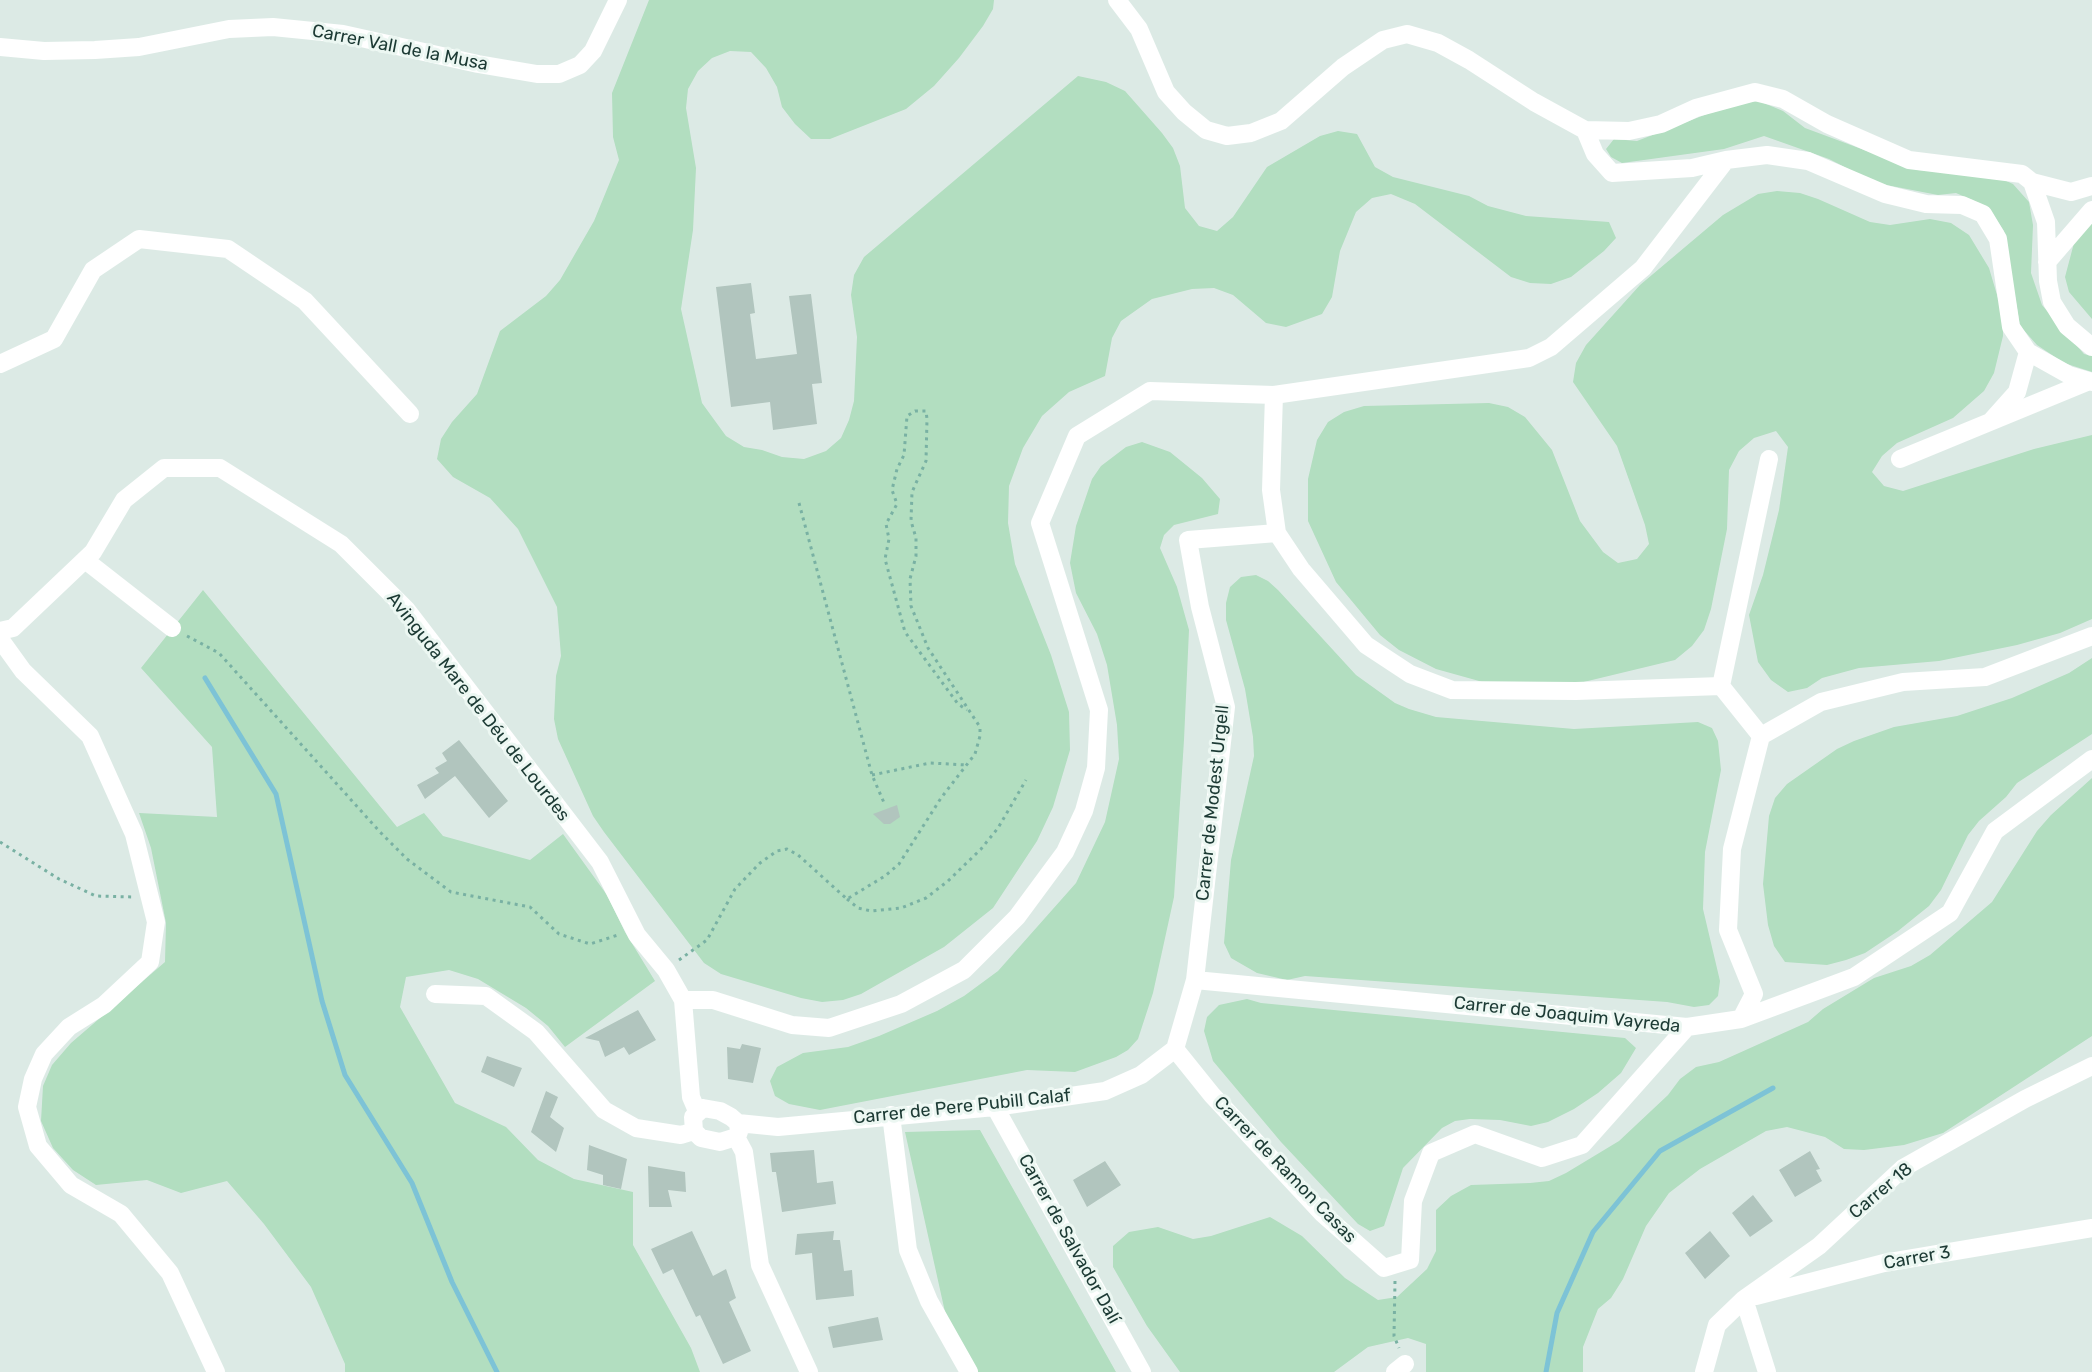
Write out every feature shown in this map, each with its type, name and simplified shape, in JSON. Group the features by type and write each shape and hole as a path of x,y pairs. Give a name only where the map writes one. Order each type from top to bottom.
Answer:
{"street":[{"name":"Carrer Vall de la Musa","path":"0,46 44,51 95,51 139,47 229,29 273,27 343,34 537,74 559,74 580,65 593,51 618,0"},
{"path":"1117,0 1139,29 1166,92 1184,112 1206,130 1227,136 1251,133 1281,121 1343,67 1383,40 1407,34 1438,43 1534,102 1585,129 1629,131 1650,126 1696,108 1755,92 1783,99 1827,124 1909,160 2010,171 2022,174 2032,182 2071,192 2092,186"},
{"path":"1585,129 1594,154 1612,173 1692,168 1726,160 1767,155 1808,161 1885,194 1926,204 1962,205 1983,214 1998,238 2012,327 2028,352 2069,375 2090,382"},
{"path":"683,1000 713,1000 792,1025 829,1028 901,1004 964,970 1017,917 1065,852 1084,811 1096,768 1099,710 1040,523 1077,436 1150,391 1274,395 1529,358 1551,347 1643,268 1726,160"},
{"path":"2032,182 2046,222 2047,262 2052,303 2067,326 2092,347"},
{"path":"2047,262 2092,210"},
{"path":"0,364 54,339 93,270 139,239 228,249 305,301 410,414"},
{"path":"1989,423 2017,392 2028,352"},
{"path":"1900,459 2090,382"},
{"path":"1274,395 1271,490 1277,532 1300,569 1366,645 1410,674 1452,690 1576,691 1720,686"},
{"path":"1720,686 1769,459"},
{"name":"Avinguda Mare de Déu de Lourdes","path":"0,631 13,628 85,560 93,552 124,500 164,468 220,468 341,544 406,609 600,862 635,930 666,970 683,1000 691,1097 697,1111"},
{"name":"Carrer de Modest Urgell","path":"1175,1049 1195,980 1226,707 1200,607 1188,540 1277,532"},
{"path":"85,560 172,628"},
{"path":"1741,1019 1754,994 1728,930 1732,849 1761,736 1821,702 1903,682 1985,677 2092,636"},
{"path":"0,639 23,671 90,736 134,834 156,922 150,962 104,1005 69,1027 44,1054 33,1079 27,1107 38,1146 71,1185 121,1214 170,1273 216,1372"},
{"path":"1720,686 1761,736"},
{"name":"Carrer de Joaquim Vayreda","path":"1195,980 1687,1028 1741,1019 1854,977 1950,913 1995,831 2092,759"},
{"path":"435,994 486,996 536,1032 604,1110 636,1128 681,1135 694,1131"},
{"path":"1393,1265 1410,1260 1413,1201 1431,1153 1475,1134 1542,1158 1582,1145 1687,1028"},
{"name":"Carrer de Pere Pubill Calaf","path":"737,1130 995,1107 1104,1091 1141,1075 1175,1049"},
{"name":"Carrer de Ramon Casas","path":"1175,1049 1212,1095 1323,1215 1384,1268 1393,1265"},
{"name":"Carrer 18","path":"1704,1372 1717,1325 1744,1299 1819,1246 1903,1168 2025,1100 2092,1066"},
{"name":"Carrer de Salvador Dalí","path":"995,1107 1142,1372"},
{"path":"737,1130 720,1142 702,1138 694,1131 693,1117 697,1111 710,1108 720,1111 737,1130 744,1152 760,1265 809,1372"},
{"path":"891,1115 908,1250 929,1301 969,1372"},
{"name":"Carrer 3","path":"1744,1299 1884,1263 2092,1228"},
{"path":"1744,1299 1767,1372"}],"path":[{"path":"847,899 885,876 899,864 941,798 975,754 980,736 980,727 928,648 911,606 910,579 916,556 916,538 911,521 912,492 926,461 927,430 926,411 915,411 907,416 904,456 897,469 892,490 897,504 886,524 889,539 885,559 905,632 958,704 967,710"},
{"path":"799,503 872,775 885,805"},
{"path":"172,628 219,652 380,832 407,859 451,892 530,907 559,934 590,944 635,930"},
{"path":"872,775 930,763 967,765"},
{"path":"666,970 707,940 719,923 735,889 760,863 777,850 787,849 798,855 858,908 871,911 901,908 926,898 948,881 981,849 998,828 1026,780"},
{"path":"0,842 42,870 96,896 150,898"},
{"path":"1393,1265 1397,1297 1393,1314 1394,1336 1400,1368"}],"green space":[{"path":"649,0 994,0 993,9 983,26 934,86 906,109 830,139 811,139 795,124 782,107 777,87 766,68 751,52 730,51 712,58 698,71 688,89 686,108 696,168 693,230 681,309 702,403 726,436 744,447 782,457 804,459 826,451 841,438 849,420 854,401 857,337 851,295 854,275 864,257 1078,76 1106,82 1125,91 1162,133 1173,148 1180,166 1185,208 1199,226 1217,231 1233,217 1267,167 1320,136 1338,131 1357,134 1375,167 1393,177 1469,196 1488,206 1526,216 1609,222 1616,238 1604,251 1571,277 1551,284 1530,283 1511,277 1415,204 1391,194 1372,198 1356,212 1340,251 1332,297 1322,314 1286,327 1266,323 1233,295 1214,288 1192,289 1152,299 1121,321 1112,338 1105,376 1069,392 1042,416 1023,448 1009,486 1008,523 1015,564 1051,655 1069,712 1070,750 1053,807 1037,841 993,908 944,947 861,994 843,1000 822,1002 801,998 721,974 704,963 604,832 593,816 558,739 554,719 556,676 561,656 557,607 518,529 490,498 453,477 437,459 441,439 452,422 477,394 500,331 546,296 560,280 594,221 619,160 613,137 612,93"},
{"path":"1759,101 1783,111 1805,128 1918,170 1993,175 2013,184 2029,202 2033,225 2031,273 2042,305 2084,354 2092,356 2092,372 2064,363 2037,345 2020,326 2004,231 1988,207 1956,193 1938,195 1876,183 1829,159 1764,136 1724,149 1622,163 1611,157 1606,149 1614,139 1637,141 1733,104"},
{"path":"1777,191 1800,193 1818,199 1870,222 1890,225 1930,219 1951,223 1969,235 1989,268 2003,315 2003,336 1994,373 1984,391 1953,418 1897,443 1882,456 1872,472 1884,486 1903,491 2034,449 2092,435 2092,619 2060,633 2017,645 1939,661 1859,668 1822,678 1807,688 1788,692 1771,680 1758,662 1749,615 1763,575 1779,510 1788,447 1776,431 1754,438 1739,451 1729,470 1727,529 1711,609 1704,630 1692,646 1675,660 1538,693 1497,686 1436,669 1399,650 1380,635 1336,582 1308,521 1308,479 1317,440 1328,422 1344,412 1364,406 1489,403 1508,407 1525,417 1552,450 1580,521 1603,552 1618,563 1637,559 1649,544 1645,525 1617,446 1573,382 1576,363 1586,345 1640,285 1723,215 1758,194"},
{"path":"2092,214 2092,319 2069,292 2065,277 2074,243"},
{"path":"1142,442 1170,452 1202,478 1220,499 1218,514 1174,525 1164,535 1160,548 1177,587 1189,630 1174,897 1153,993 1138,1039 1128,1050 1116,1057 1075,1072 1027,1070 820,1110 789,1104 775,1096 770,1081 777,1067 803,1053 848,1047 879,1036 937,1011 964,996 998,971 1076,883 1105,822 1119,759 1117,725 1107,665 1097,634 1076,593 1070,563 1076,526 1092,479 1101,466 1126,447"},
{"path":"1256,575 1268,581 1278,590 1356,675 1395,703 1409,709 1436,717 1574,729 1698,722 1712,728 1718,741 1721,770 1705,852 1703,909 1720,981 1718,996 1709,1005 1694,1007 1667,1002 1305,976 1287,980 1257,973 1231,958 1224,943 1231,860 1254,756 1245,689 1226,620 1226,603 1230,587 1241,577"},
{"path":"203,590 397,827 424,813 443,836 530,860 563,834 607,895 625,932 655,981 565,1047 548,1026 526,1008 478,979 449,970 406,977 400,1007 455,1103 506,1127 538,1160 574,1179 633,1192 633,1245 691,1348 700,1372 345,1372 345,1364 311,1287 264,1224 227,1181 181,1193 147,1180 96,1185 73,1170 53,1148 41,1121 43,1086 52,1065 71,1043 165,962 166,923 151,848 139,813 217,817 212,747 141,668"},
{"path":"2092,658 2092,734 2017,783 2006,797 1979,821 1968,835 1941,890 1929,906 1898,931 1865,953 1827,965 1785,962 1774,946 1768,925 1763,884 1769,816 1775,798 1787,784 1837,749 1854,741 1894,727 1957,716 2012,698 2069,673"},
{"path":"2092,778 2092,1036 1943,1133 1904,1145 1864,1150 1844,1149 1825,1137 1787,1127 1766,1131 1700,1169 1669,1193 1646,1226 1623,1279 1611,1298 1598,1309 1583,1347 1583,1372 1426,1372 1426,1344 1408,1338 1368,1347 1334,1372 1180,1372 1147,1326 1113,1267 1113,1246 1129,1232 1158,1227 1193,1239 1211,1236 1270,1217 1302,1236 1345,1278 1378,1300 1397,1297 1427,1269 1436,1251 1436,1210 1451,1196 1471,1185 1549,1181 1566,1173 1619,1141 1668,1095 1680,1079 1696,1067 1719,1062 1808,1022 1823,1009 1874,978 1911,966 1930,955 1992,902 2037,831 2051,815"},
{"path":"1247,999 1261,1003 1625,1038 1636,1048 1621,1073 1598,1093 1548,1122 1531,1126 1500,1120 1470,1119 1455,1121 1442,1128 1403,1168 1384,1226 1370,1231 1358,1224 1281,1142 1213,1061 1204,1031 1207,1017 1219,1005"},
{"path":"980,1130 1116,1372 976,1372 945,1312 905,1132"}],"building":[{"path":"751,283 755,313 750,314 756,359 797,354 789,296 811,294 822,383 812,384 817,424 773,430 770,402 731,407 716,287"},
{"path":"459,740 508,801 489,818 455,776 425,799 417,785 439,773 435,768 447,761 442,753"},
{"path":"897,805 900,817 890,824 884,824 873,814"},
{"path":"638,1010 656,1040 629,1055 624,1047 605,1057 599,1041 585,1038"},
{"path":"742,1044 761,1048 753,1083 728,1079 727,1047 740,1049"},
{"path":"487,1056 522,1068 514,1087 481,1072"},
{"path":"546,1091 558,1097 550,1117 564,1128 556,1152 531,1132"},
{"path":"589,1145 627,1159 621,1189 603,1185 603,1175 587,1170"},
{"path":"814,1150 817,1183 833,1181 836,1204 782,1212 776,1172 772,1172 770,1153"},
{"path":"1810,1151 1820,1169 1816,1170 1822,1181 1795,1197 1779,1170"},
{"path":"1105,1161 1121,1185 1087,1207 1073,1180"},
{"path":"648,1166 685,1172 686,1192 668,1190 672,1207 649,1207"},
{"path":"1753,1195 1773,1221 1750,1237 1732,1213"},
{"path":"692,1231 713,1276 726,1269 736,1298 729,1302 751,1351 723,1364 700,1315 696,1317 673,1269 663,1274 651,1249"},
{"path":"834,1231 833,1240 840,1240 844,1271 852,1270 854,1296 816,1300 812,1253 795,1255 797,1234"},
{"path":"1710,1231 1730,1256 1705,1279 1685,1253"},
{"path":"878,1317 883,1340 833,1348 828,1327"}],"waterway":[{"path":"205,678 276,794 322,1001 345,1075 412,1183 452,1282 497,1372"},
{"path":"1546,1372 1557,1313 1593,1232 1660,1151 1773,1088"}]}
